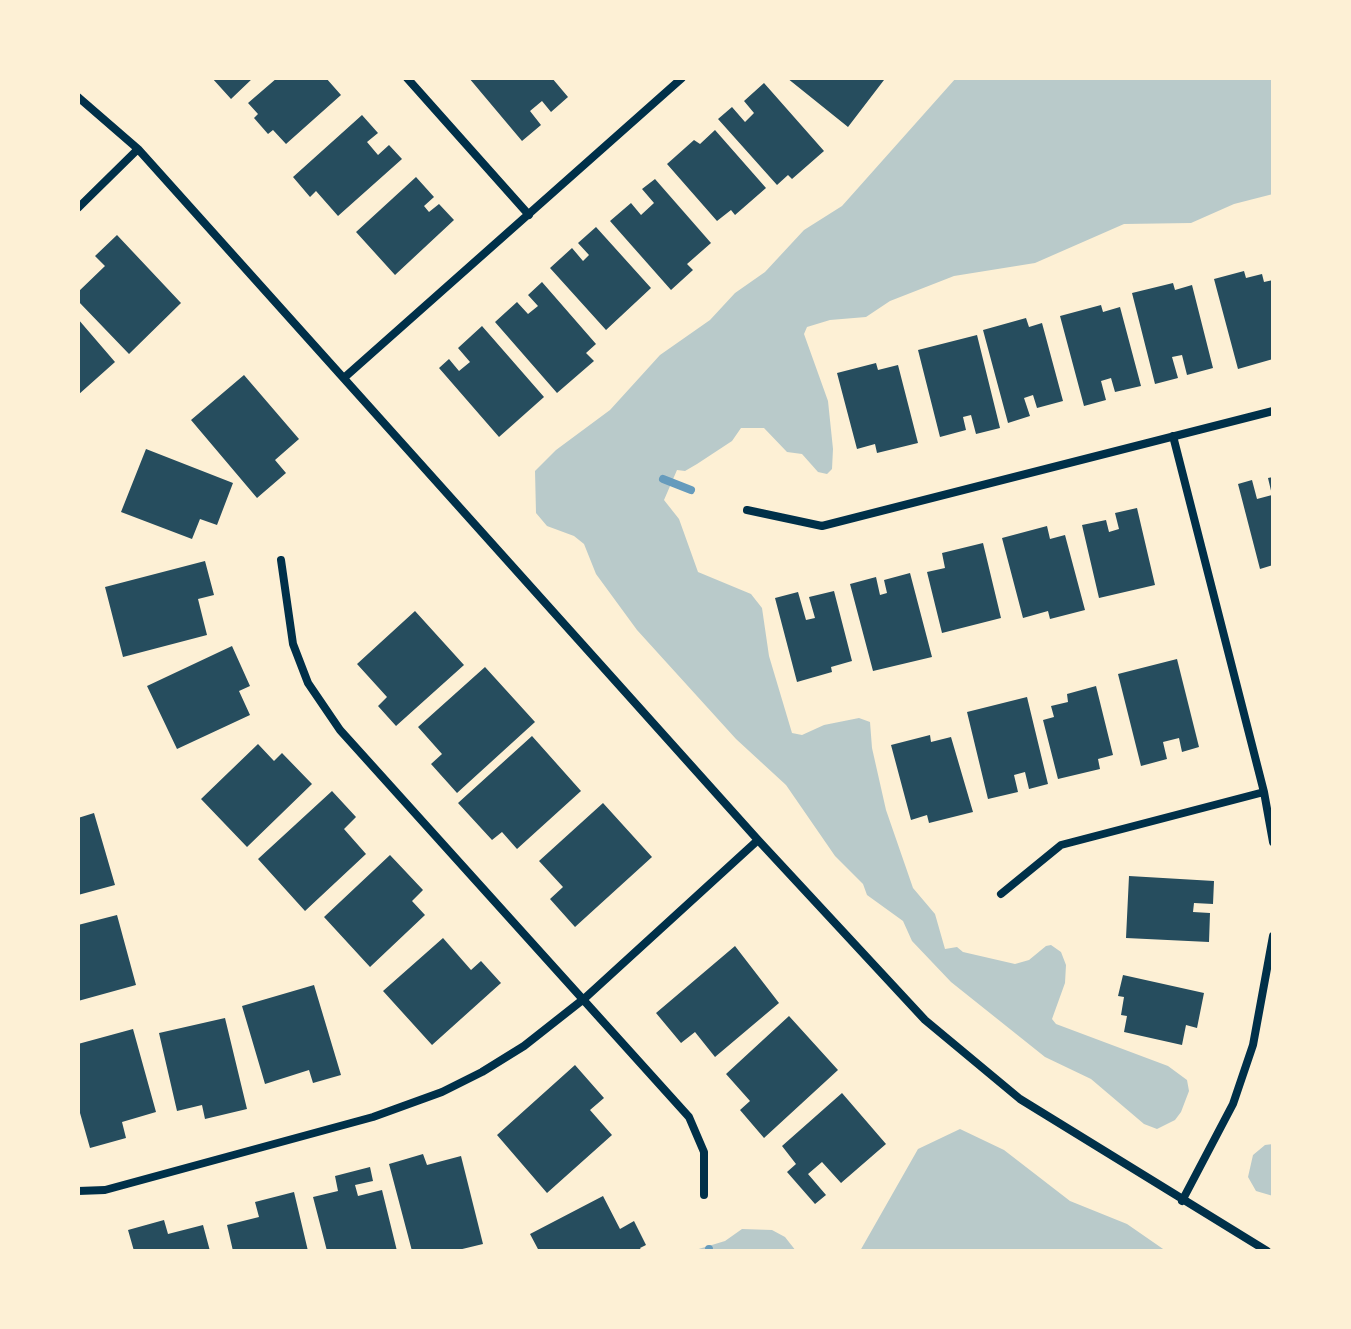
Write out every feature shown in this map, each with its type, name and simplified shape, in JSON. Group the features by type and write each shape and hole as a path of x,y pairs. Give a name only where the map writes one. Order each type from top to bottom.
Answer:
{"street":[{"path":"407,78 529,215"},
{"path":"345,377 682,78"},
{"path":"78,97 138,149 886,982 963,1056 1020,1099 1267,1251"},
{"path":"78,208 138,149"},
{"path":"747,510 822,526 1273,411"},
{"path":"1173,436 1264,792 1273,842"},
{"path":"281,560 293,644 316,695 340,730 585,998 689,1117 704,1152 704,1195"},
{"path":"1001,894 1061,845 1264,792"},
{"path":"78,1191 105,1190 408,1105 493,1066 585,998 758,840"},
{"path":"1182,1201 1233,1104 1253,1045 1273,936"}],"shaded area":[{"path":"956,78 1273,78 1273,194 1234,204 1191,223 1124,224 1035,263 954,276 890,301 866,317 830,320 807,327 804,334 828,401 832,469 827,474 818,472 802,454 787,452 764,428 741,428 732,441 697,464 685,471 677,470 664,500 679,519 698,572 751,594 762,608 769,656 792,733 802,735 824,725 859,718 870,722 872,748 886,810 913,888 935,914 945,949 957,947 963,952 1015,964 1029,960 1046,946 1051,945 1061,952 1066,965 1065,983 1052,1019 1056,1024 1168,1066 1187,1080 1189,1091 1181,1112 1175,1120 1157,1129 1144,1124 1091,1079 1045,1057 951,982 912,941 903,921 867,895 863,884 835,856 786,785 736,739 637,630 596,574 584,544 574,536 547,526 536,513 535,471 556,450 610,410 660,355 710,320 735,293 765,272 804,230 842,206"},
{"path":"960,1129 1004,1150 1070,1201 1127,1224 1166,1251 860,1251 918,1149"},
{"path":"1273,1144 1273,1196 1256,1191 1248,1177 1253,1155 1265,1145"},
{"path":"742,1229 772,1230 785,1237 796,1251 692,1251 725,1241"}],"building":[{"path":"212,78 253,78 231,99"},
{"path":"277,78 326,78 341,95 286,144 273,130 268,134 254,118 258,114 248,103"},
{"path":"469,78 552,78 568,97 551,112 542,101 530,111 541,125 522,141"},
{"path":"787,78 881,78 884,80 848,127"},
{"path":"764,83 824,151 792,179 788,175 777,185 718,119 732,107 745,122 754,113 744,101"},
{"path":"362,115 378,133 367,142 378,155 389,145 402,159 338,216 316,191 310,197 293,177"},
{"path":"715,130 766,188 735,215 731,210 717,221 667,164 694,140 700,144"},
{"path":"416,177 434,197 424,206 429,212 439,204 454,220 395,275 356,232"},
{"path":"655,179 711,243 687,264 693,270 671,290 610,221 631,203 641,215 654,203 642,189"},
{"path":"596,227 651,288 606,330 550,268 572,248 583,261 589,255 578,243"},
{"path":"117,235 181,303 129,354 78,301 78,292 105,266 95,256"},
{"path":"1244,271 1246,278 1262,274 1264,282 1273,280 1273,359 1238,369 1214,279"},
{"path":"542,282 596,344 586,353 594,361 557,393 495,322 517,302 528,314 538,306 528,295"},
{"path":"1173,283 1175,290 1192,285 1213,368 1187,375 1182,355 1172,357 1178,378 1155,384 1132,293"},
{"path":"1101,305 1103,312 1120,307 1141,386 1115,392 1111,378 1101,381 1106,400 1084,406 1060,316"},
{"path":"1026,318 1029,327 1042,323 1063,401 1037,408 1033,395 1024,398 1030,416 1008,423 983,330"},
{"path":"78,319 115,362 78,395"},
{"path":"482,326 544,397 499,437 439,368 449,359 459,371 470,362 458,348"},
{"path":"977,335 1000,428 976,434 971,415 963,417 966,430 940,437 918,350"},
{"path":"876,363 878,370 898,365 918,443 877,453 875,444 857,449 837,373"},
{"path":"244,375 299,439 275,460 286,473 257,498 191,420"},
{"path":"146,449 233,483 217,525 200,519 192,539 121,512"},
{"path":"1273,477 1273,565 1260,569 1238,484 1252,480 1257,499 1272,495 1268,478"},
{"path":"1137,508 1155,585 1099,598 1082,525 1106,520 1109,532 1119,529 1115,513"},
{"path":"1047,526 1050,539 1065,535 1085,610 1050,619 1048,611 1023,618 1002,538"},
{"path":"983,543 1001,618 942,633 927,572 945,568 942,553"},
{"path":"205,561 214,595 198,599 207,635 123,657 105,587"},
{"path":"910,573 932,657 873,671 850,584 876,577 880,595 887,593 884,580"},
{"path":"834,591 852,661 831,667 832,672 797,682 775,598 798,592 806,620 815,618 809,597"},
{"path":"415,611 464,665 396,726 378,706 387,697 357,664"},
{"path":"232,646 250,686 239,691 250,715 177,749 147,686"},
{"path":"1177,659 1199,747 1182,752 1179,738 1163,742 1167,759 1141,766 1118,674"},
{"path":"485,667 535,722 457,793 431,764 442,754 418,727"},
{"path":"1096,686 1113,755 1098,759 1100,769 1058,779 1043,720 1054,717 1051,706 1068,702 1067,694"},
{"path":"1027,697 1048,784 1029,789 1025,772 1014,775 1018,792 988,799 967,712"},
{"path":"930,735 931,742 951,737 973,812 929,823 927,815 911,820 891,745"},
{"path":"532,736 581,791 517,849 502,832 492,840 458,803"},
{"path":"258,744 274,761 282,753 312,784 247,847 201,799"},
{"path":"332,791 356,817 344,829 366,854 305,911 258,859"},
{"path":"603,803 652,857 575,927 550,899 563,887 539,861"},
{"path":"94,813 115,885 78,895 78,818"},
{"path":"390,855 423,890 412,901 425,915 370,967 324,917"},
{"path":"1129,876 1214,881 1213,904 1194,903 1193,912 1210,913 1209,942 1126,938"},
{"path":"117,915 136,985 78,1001 78,925"},
{"path":"443,938 471,970 481,961 501,983 432,1045 383,991"},
{"path":"735,946 779,1003 715,1057 695,1032 681,1043 656,1013"},
{"path":"1123,975 1204,993 1197,1028 1186,1025 1182,1045 1124,1032 1127,1016 1121,1015 1124,997 1118,996"},
{"path":"314,985 341,1075 313,1083 309,1070 265,1084 242,1006"},
{"path":"789,1016 838,1070 764,1138 740,1110 750,1101 726,1074"},
{"path":"225,1018 247,1109 205,1119 202,1105 177,1111 159,1033"},
{"path":"133,1029 156,1112 122,1122 126,1138 90,1148 78,1106 78,1044"},
{"path":"575,1065 604,1098 590,1110 612,1135 547,1193 497,1135"},
{"path":"842,1093 886,1144 841,1183 822,1162 808,1174 826,1195 815,1204 787,1172 796,1164 782,1146"},
{"path":"423,1154 427,1165 461,1156 483,1244 454,1251 412,1251 389,1164"},
{"path":"370,1167 373,1181 355,1185 358,1196 382,1190 397,1251 327,1251 313,1197 338,1191 335,1176"},
{"path":"294,1192 308,1251 233,1251 227,1225 259,1217 255,1202"},
{"path":"603,1196 620,1229 634,1221 646,1245 640,1248 642,1251 539,1251 530,1234"},
{"path":"164,1220 168,1234 203,1225 210,1251 134,1251 128,1230"}],"waterway":[{"path":"663,479 691,490"}]}
